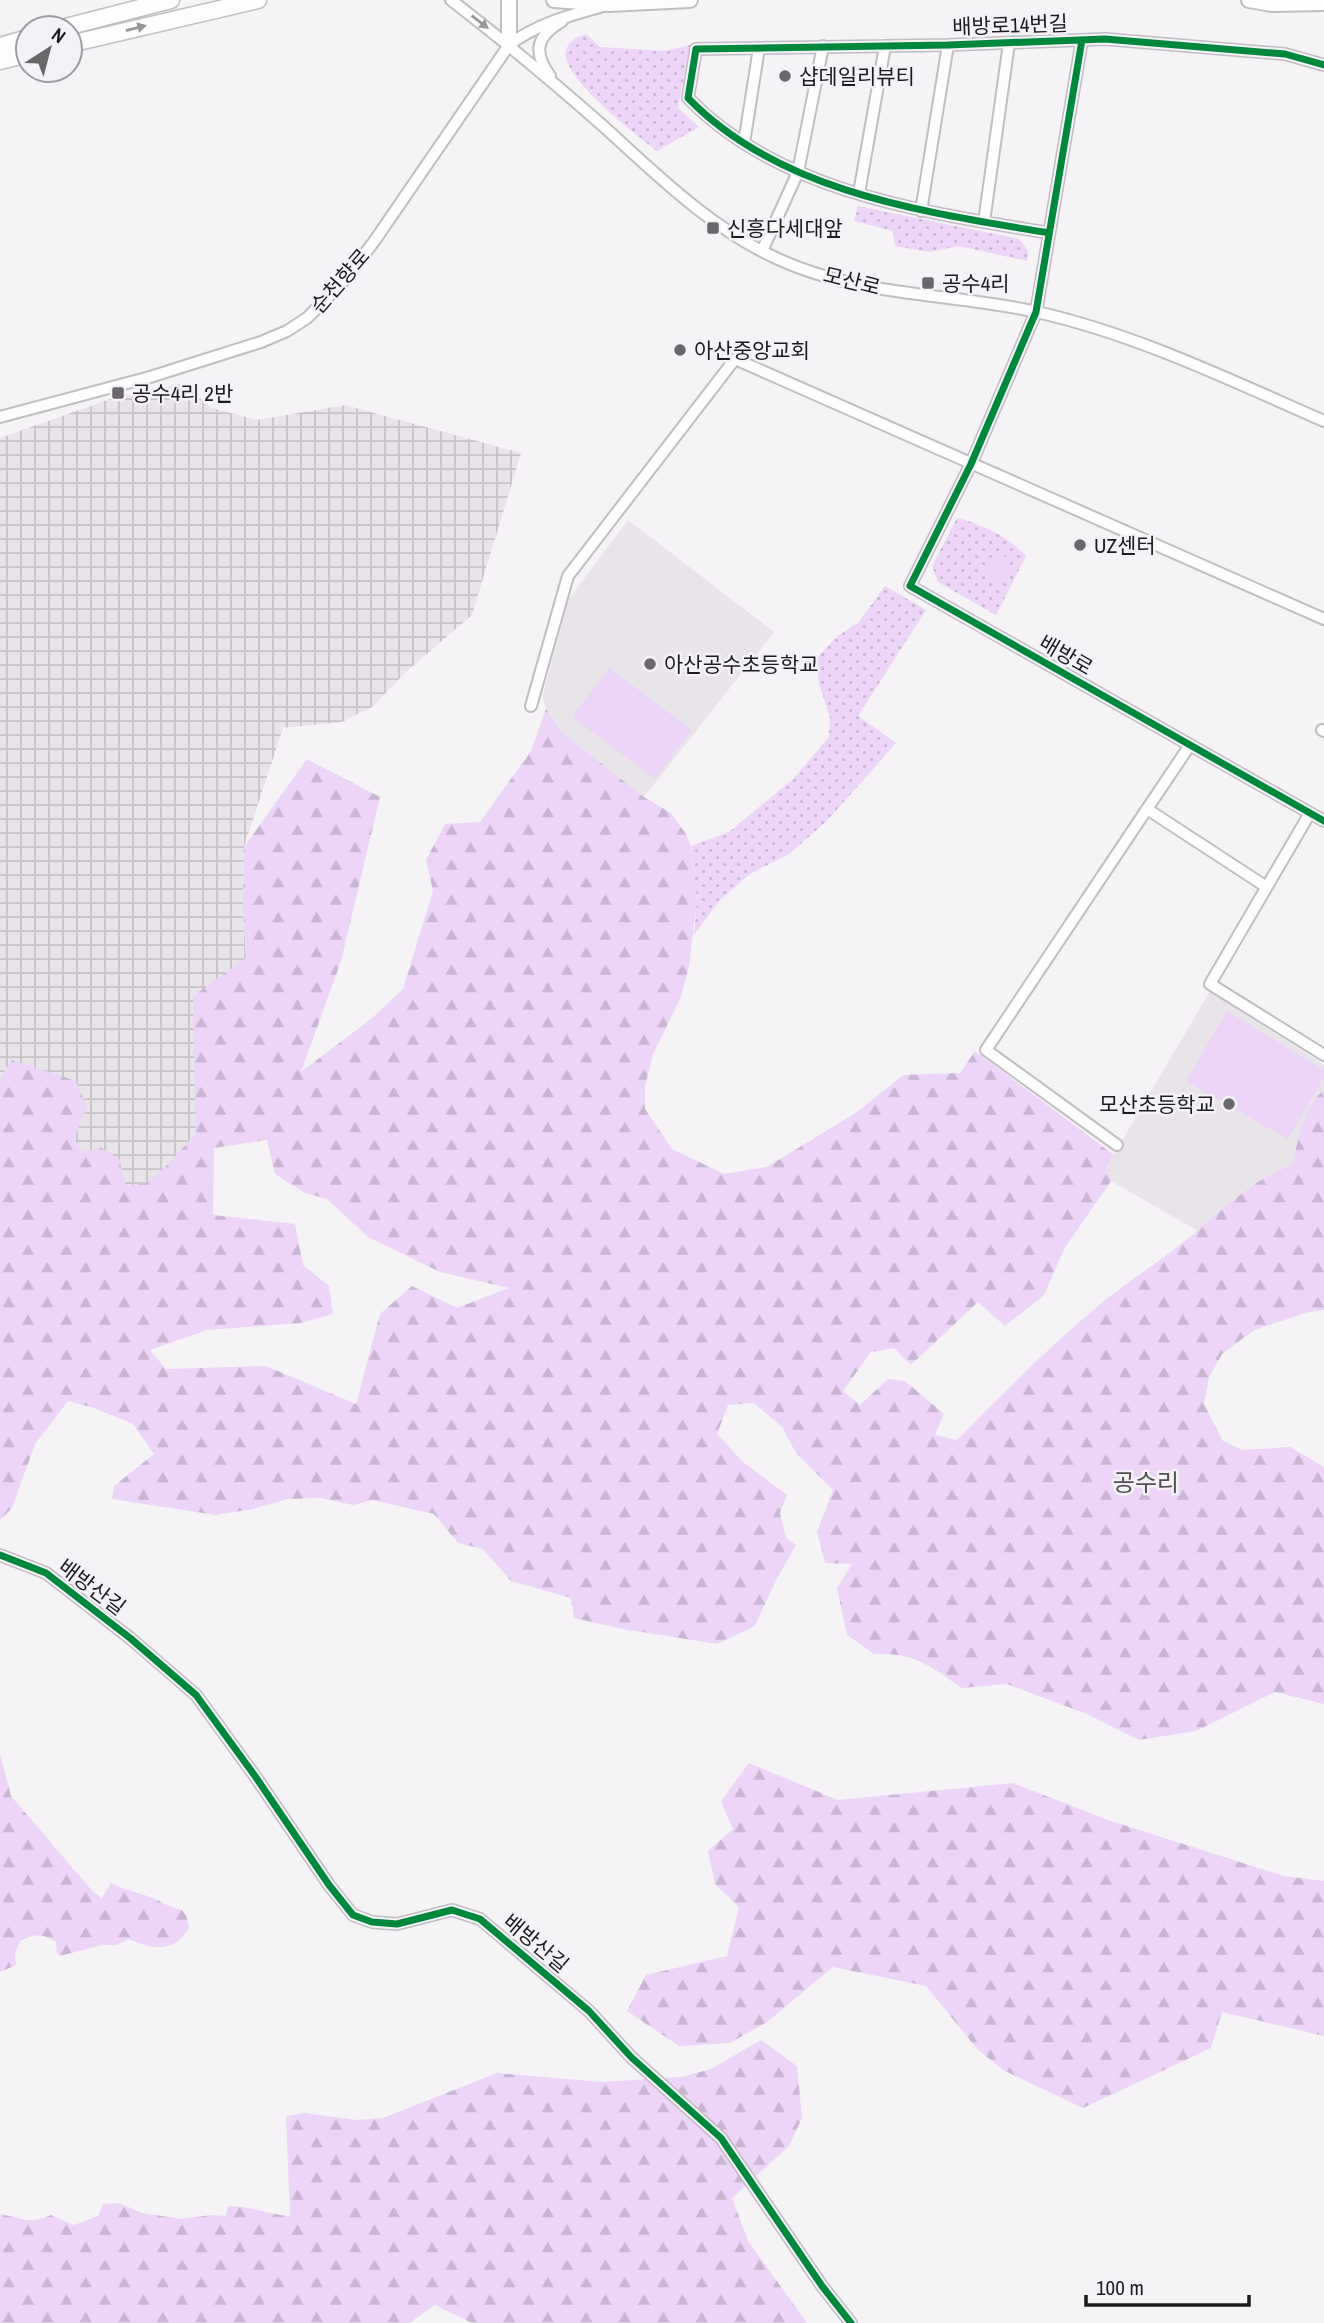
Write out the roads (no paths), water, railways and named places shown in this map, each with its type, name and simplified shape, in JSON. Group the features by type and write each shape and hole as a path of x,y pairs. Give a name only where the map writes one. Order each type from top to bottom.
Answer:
{"highway":[{"path":"84,22 171,0"},
{"path":"84,41 258,0"}],"main road":[{"path":"509,0 509,45"},
{"path":"554,0 609,4 690,0"},
{"path":"1249,0 1272,4 1324,3"}],"street":[{"name":"모산로","path":"451,0 558,86 690,202 721,226 780,260 878,289 1036,312 1149,345 1324,421"},
{"path":"509,45 552,20 609,4"},
{"path":"558,86 545,69 538,51 540,41 558,23 575,15"},
{"name":"배방로14번길","path":"744,143 705,116 688,98 696,48 948,45 1105,39 1285,54 1324,65"},
{"path":"971,464 1036,312 1082,40"},
{"path":"984,222 1009,43"},
{"name":"순천향로","path":"0,417 150,377 261,342 287,331 307,318 342,283 373,243 509,45"},
{"path":"921,211 948,45"},
{"path":"762,251 798,172 823,46"},
{"path":"859,193 885,46"},
{"path":"759,48 744,143 798,172 859,193 921,211 1049,233"},
{"path":"531,706 568,576 735,359 1324,619"},
{"name":"배방로","path":"971,464 910,586 1324,821"},
{"path":"1116,1145 986,1050 1190,745"},
{"path":"1147,809 1265,886"},
{"path":"1310,813 1210,984 1324,1055"},
{"name":"배방산길","path":"0,1555 46,1573 130,1638 196,1695 353,1916 372,1922 397,1924 452,1910 480,1919 589,2011 631,2057 721,2138 822,2286 852,2323"}],"place":[{"name":"샵데일리뷰티","path":"785,76"},
{"name":"신흥다세대앞","path":"713,228"},
{"name":"공수4리","path":"928,283"},
{"name":"아산중앙교회","path":"680,350"},
{"name":"공수4리 2반","path":"118,393"},
{"name":"UZ센터","path":"1080,545"},
{"name":"아산공수초등학교","path":"650,664"},
{"name":"모산초등학교","path":"1229,1104"}],"district":[{"name":"공수리","path":"1146,1482"}]}
